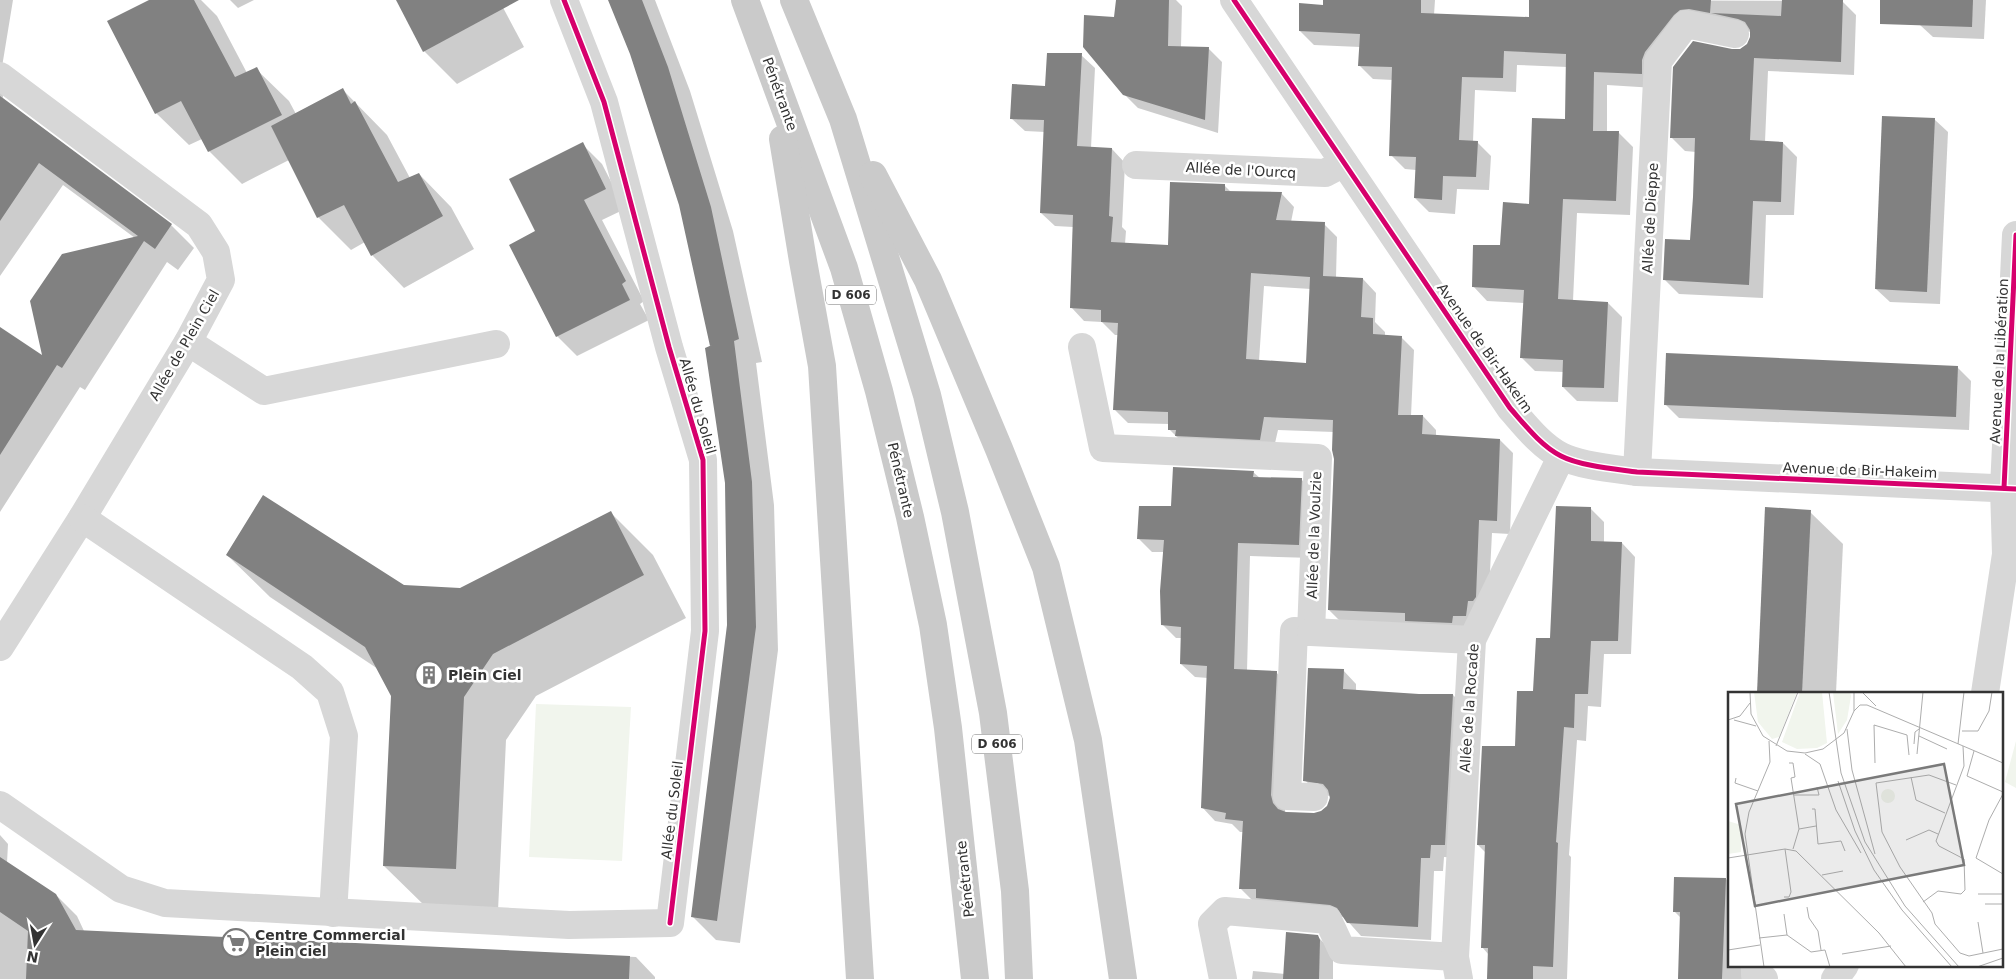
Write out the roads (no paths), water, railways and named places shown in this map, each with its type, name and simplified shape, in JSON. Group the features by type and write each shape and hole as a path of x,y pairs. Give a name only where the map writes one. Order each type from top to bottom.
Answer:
{"main road":[{"name":"Pénétrante","path":"745,0 844,268 880,391 910,517 933,625 948,728 975,979"},
{"name":"D 606","path":"794,0 843,119 927,395 956,512 993,713 1016,891 1019,979"},
{"path":"774,78 822,366 860,979"},
{"path":"843,119 928,280 996,440 1046,566 1088,740 1122,979"}],"street":[{"name":"Allée du Soleil","path":"333,913 569,925 670,923 705,631 703,460 669,347 604,102 564,0"},
{"name":"Avenue de Bir-Hakeim","path":"1234,0 1510,408 1534,435 1561,457 1599,468 1637,472 2010,488"},
{"name":"Allée de Dieppe","path":"1637,472 1658,60 1686,24 1735,34"},
{"name":"Allée de Plein Ciel","path":"0,76 199,225 216,252 221,280 188,342 161,400 114,474 82,518 0,647"},
{"name":"Allée de l'Ourcq","path":"1136,165 1325,173 1344,163"},
{"name":"Avenue de la Libération","path":"1984,692 2006,554 2010,488 2016,235"},
{"path":"188,342 264,391 496,344"},
{"name":"Allée de la Voulzie","path":"1082,347 1103,448 1318,458 1310,632"},
{"name":"Allée de la Rocade","path":"1457,968 1472,640 1561,457"},
{"path":"0,805 121,888 165,904 333,913 344,736 330,692 302,667 82,518"},
{"path":"1314,798 1287,796 1294,631 1472,640"},
{"path":"1223,979 1212,924 1225,911 1328,920 1342,950 1457,968"},
{"path":"1755,966 1755,975 1764,979"},
{"path":"1836,979 1844,966"}],"place":[{"name":"Plein Ciel","path":"429,675"},
{"name":"Centre Commercial Plein ciel","path":"236,943"}]}
